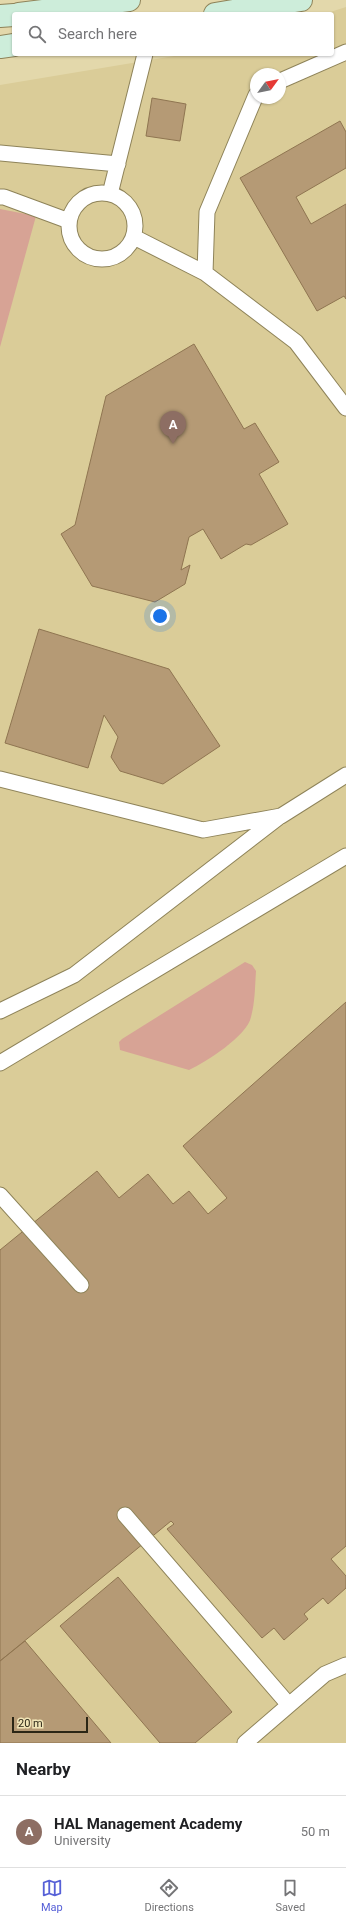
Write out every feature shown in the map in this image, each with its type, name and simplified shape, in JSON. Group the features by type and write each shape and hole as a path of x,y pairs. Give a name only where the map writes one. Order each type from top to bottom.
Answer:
{"street":[{"path":"35,12 129,0"},
{"path":"228,12 301,0"},
{"path":"0,16 12,15"},
{"path":"0,47 12,45"}],"lane":[{"path":"286,78 346,52"},
{"path":"110,194 144,56"},
{"path":"204,273 207,212 252,104"},
{"path":"0,153 118,164"},
{"path":"99,193 110,194 120,198 128,205 133,215 135,226 134,237 120,254 110,259 89,257 79,251 72,242 69,232 69,221 72,210 79,202 88,196 99,193"},
{"path":"0,197 4,197 69,221"},
{"path":"134,237 204,273 296,342 346,408"},
{"path":"0,1011 74,975 281,816 346,775"},
{"path":"0,778 203,830 281,816"},
{"path":"0,1063 346,856"},
{"path":"0,1195 80,1285"},
{"path":"125,1515 289,1705"},
{"path":"245,1743 325,1674 346,1665"}],"shaded area":[{"path":"346,7 346,1743 0,1743 0,85 174,56 334,56 334,12 330,12"},
{"path":"0,209 36,216 0,347"},
{"path":"245,962 252,965 256,971 251,1017 242,1032 225,1048 189,1070 120,1050 119,1042 122,1039"}],"building":[{"path":"152,98 186,104 180,141 146,136"},
{"path":"340,121 346,132 346,168 296,197 311,224 346,204 346,299 344,296 317,311 240,178"},
{"path":"194,344 244,429 255,423 279,462 259,474 288,524 251,545 246,544 221,559 203,529 189,537 181,570 190,565 185,584 155,602 92,586 61,534 75,525 106,396"},
{"path":"39,629 169,669 220,746 163,784 120,771 111,757 118,737 104,715 88,768 5,743"},
{"path":"346,1002 346,1546 331,1559 346,1576 346,1588 328,1604 323,1598 304,1614 308,1619 284,1640 274,1628 262,1638 167,1529 174,1524 171,1521 0,1661 0,1250 97,1171 119,1198 148,1174 173,1204 189,1191 208,1214 227,1198 183,1146"},
{"path":"118,1577 232,1712 195,1743 160,1743 60,1626"},
{"path":"25,1641 111,1743 0,1743 0,1661"}],"place":[{"name":"HAL Management Academy","path":"173,444"}]}
